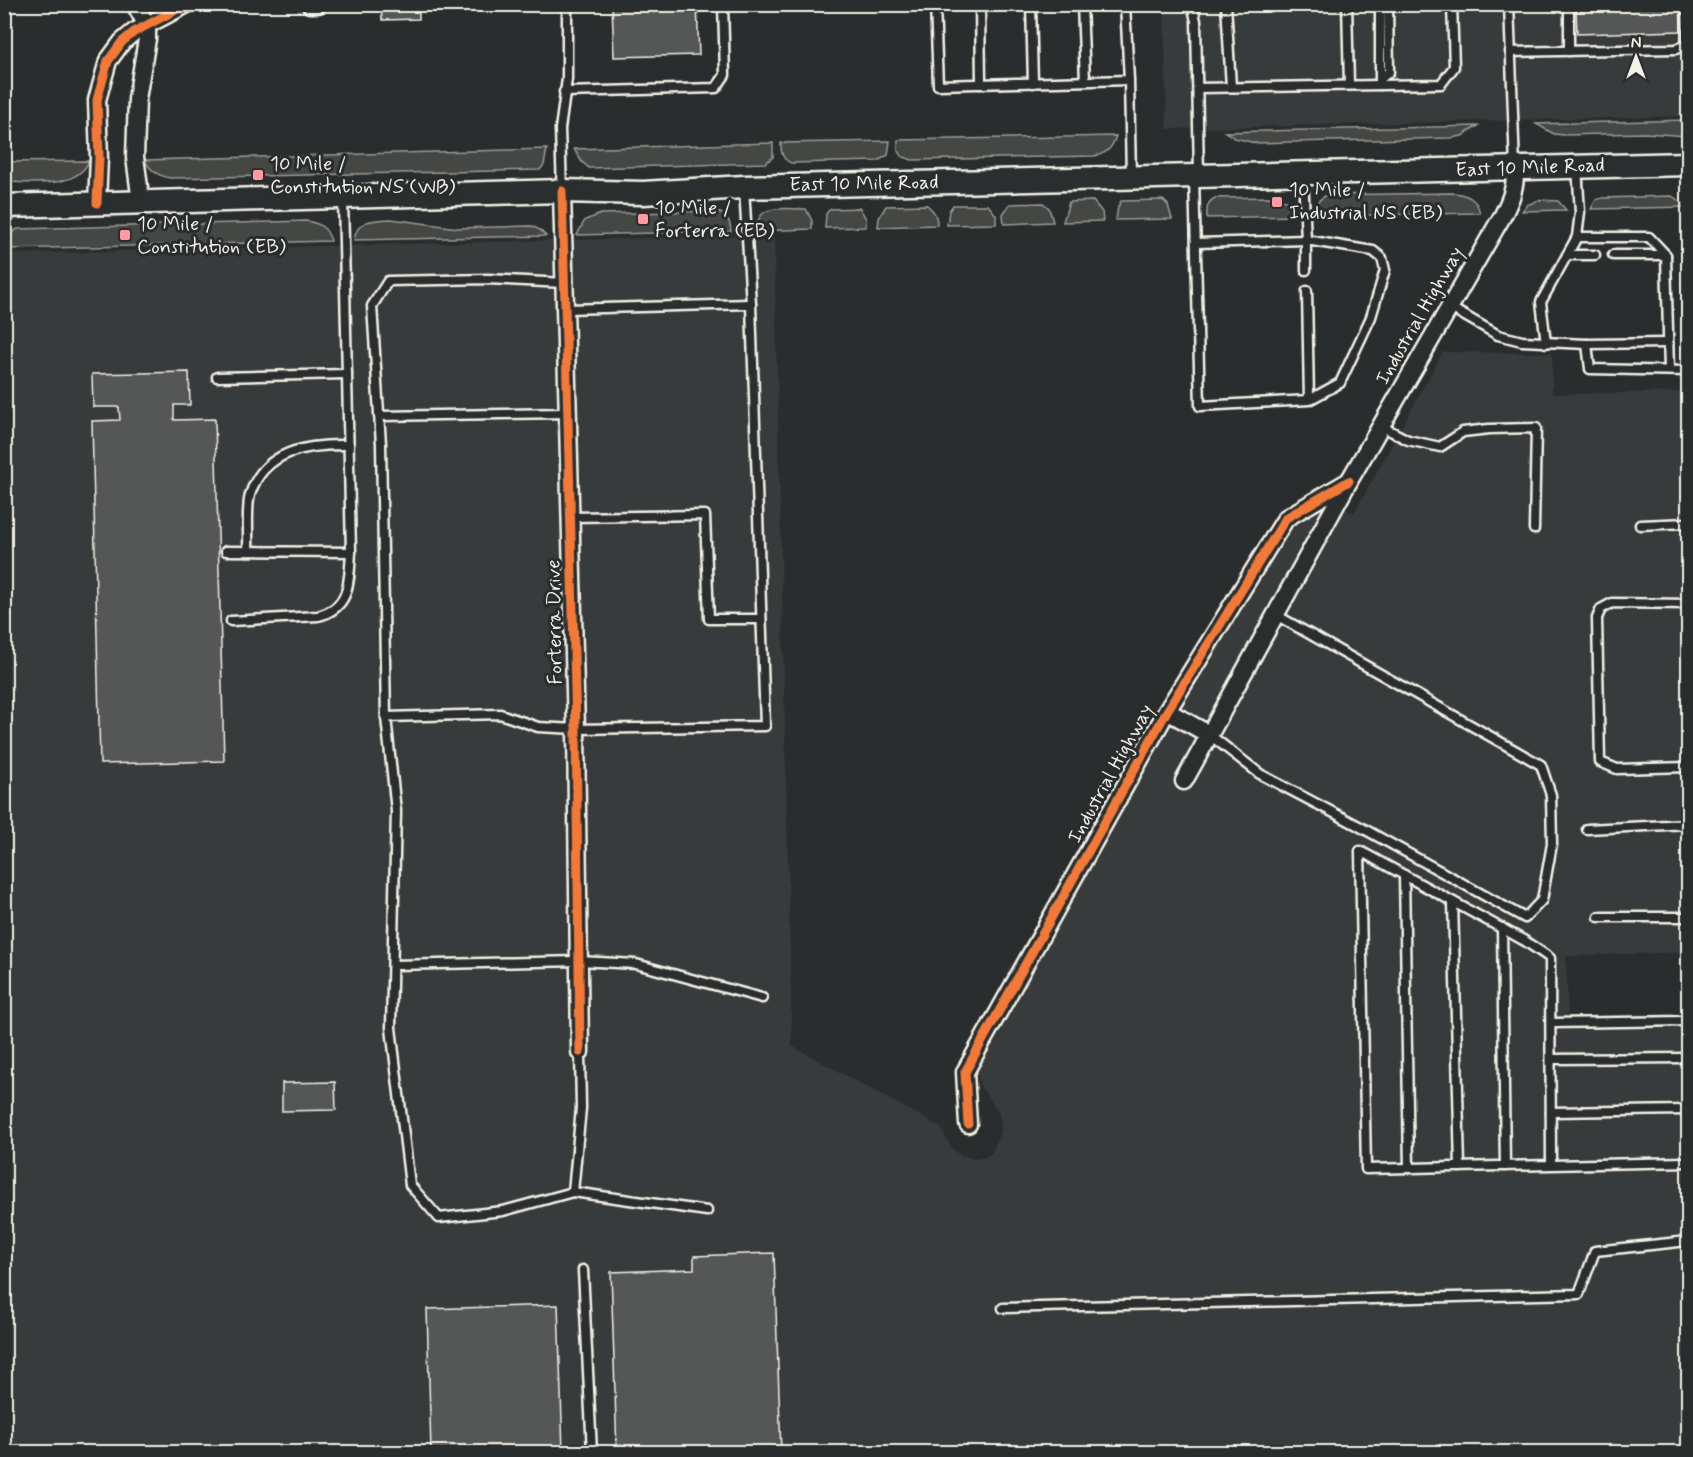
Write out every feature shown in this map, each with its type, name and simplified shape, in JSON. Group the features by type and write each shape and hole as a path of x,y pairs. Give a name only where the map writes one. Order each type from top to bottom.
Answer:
{"main road":[{"name":"East 10 Mile Road","path":"4,206 562,191 643,193 744,187 1689,164"}],"street":[{"path":"135,4 147,26 138,99 135,157 141,202"},
{"path":"97,203 99,158 97,100 108,62 122,42 134,32 187,4"},
{"path":"310,4 318,4"},
{"name":"Industrial Highway","path":"1184,781 1350,481 1451,308 1512,196 1516,184 1515,169"},
{"name":"Forterra Drive","path":"562,191 576,729 580,1052"},
{"name":"Industrial Highway","path":"968,1124 965,1072 1167,711 1286,518 1350,481"},
{"path":"1167,711 1210,735"}],"lane":[{"path":"562,191 560,129 567,61 567,4"},
{"path":"564,92 716,88 725,75 723,4"},
{"path":"935,4 938,85 1129,80"},
{"path":"980,4 981,84"},
{"path":"1031,4 1033,83"},
{"path":"1082,4 1085,81"},
{"path":"1125,4 1131,178"},
{"path":"1192,4 1196,21 1198,88 1196,243 1200,406 1309,400 1340,383 1371,317 1385,270 1382,258 1373,251 1306,240 1196,243"},
{"path":"1226,4 1231,87"},
{"path":"1347,4 1349,85"},
{"path":"1380,4 1380,82"},
{"path":"1380,82 1389,72 1388,4"},
{"path":"1198,88 1349,85 1380,82 1441,84 1454,67 1452,4"},
{"path":"1509,4 1515,169"},
{"path":"1569,4 1569,51"},
{"path":"1510,52 1676,49 1686,45 1688,37 1687,4"},
{"path":"1546,343 1541,302 1577,237 1580,212 1577,167"},
{"path":"1303,174 1306,270"},
{"path":"386,717 500,714 538,727 576,729 765,726 751,304 744,187"},
{"path":"231,621 318,616 328,613 344,598 348,585 351,552 343,198"},
{"path":"1577,237 1649,237 1666,255 1669,370"},
{"path":"1567,255 1595,255"},
{"path":"1613,255 1666,255"},
{"path":"564,283 488,279 388,281 372,306 379,416 386,717 396,811 391,1028 410,1185 440,1218 503,1210 573,1192 707,1211"},
{"path":"1307,291 1309,400"},
{"path":"566,309 751,304"},
{"path":"1451,308 1498,335 1522,341 1587,345 1668,343"},
{"path":"1587,345 1590,369 1689,371"},
{"path":"217,376 347,374"},
{"path":"379,416 569,413"},
{"path":"1381,426 1408,440 1440,447 1463,432 1536,428 1534,529"},
{"path":"248,551 249,496 265,466 294,450 318,444 349,445"},
{"path":"571,517 705,515 710,619 761,619"},
{"path":"1640,525 1689,523"},
{"path":"226,551 351,552"},
{"path":"1689,604 1612,603 1601,609 1597,618 1600,762 1617,769 1689,767"},
{"path":"1210,735 1260,774 1525,918 1542,900 1552,844 1551,795 1541,765 1276,615"},
{"path":"1587,829 1689,824"},
{"path":"1551,1165 1550,958 1502,928 1360,851 1366,1169 1409,1168 1460,1167 1689,1162"},
{"path":"1404,875 1409,1168"},
{"path":"1453,902 1460,1167"},
{"path":"1599,917 1689,917"},
{"path":"1502,928 1505,1166"},
{"path":"394,965 579,961 636,964 762,998"},
{"path":"1551,1023 1689,1021"},
{"path":"573,1192 581,1108 580,1052"},
{"path":"1551,1059 1689,1058"},
{"path":"1551,1112 1689,1110"},
{"path":"1003,1308 1579,1294 1595,1251 1689,1241"},
{"path":"583,1270 592,1452"}],"shaded area":[{"path":"1164,5 1688,5 1688,116 1167,129"},
{"path":"1688,120 1688,136 1645,133 1564,135 1554,134 1536,124"},
{"path":"1478,126 1462,136 1451,138 1255,143 1235,138 1225,132"},
{"path":"1116,136 1108,150 1094,156 912,160 901,156 898,151 898,140"},
{"path":"890,141 888,155 878,161 791,163 784,158 781,147 781,143"},
{"path":"773,143 773,157 765,163 589,168 574,149"},
{"path":"547,149 544,165 540,170 170,178 155,172 145,160"},
{"path":"89,161 74,177 64,180 40,183 5,182 5,162"},
{"path":"1455,193 1471,198 1477,204 1480,213 1314,216 1317,203 1328,195"},
{"path":"1672,196 1688,207 1591,209 1596,200 1602,198"},
{"path":"1274,197 1288,203 1294,216 1207,218 1209,204 1215,198"},
{"path":"1163,200 1168,205 1172,219 1116,220 1121,201"},
{"path":"1539,200 1558,201 1566,210 1522,211 1527,205"},
{"path":"1093,201 1102,212 1103,221 1063,222 1069,202"},
{"path":"1043,203 1049,208 1053,222 1004,224 1003,214 1010,204"},
{"path":"927,205 935,214 937,225 878,227 879,218 886,206"},
{"path":"953,205 988,205 996,215 996,224 947,225 949,211"},
{"path":"781,208 806,209 812,221 812,229 756,231 761,215 766,211"},
{"path":"860,208 866,219 866,227 825,228 826,214 830,209"},
{"path":"712,211 726,217 731,231 577,235 585,220 601,214"},
{"path":"391,219 458,228 532,226 546,236 354,240 362,224"},
{"path":"306,221 322,227 331,241 8,249 11,235 18,229"},
{"path":"774,235 792,1046 940,1127 952,1149 960,1155 973,1158 983,1158 992,1153 1001,1129 999,1112 978,1080 982,1057 1155,739 1277,547 1301,516 1329,501 1354,513 1443,352 1552,353 1552,394 1688,392 1688,952 1566,956 1568,1016 1688,1013 1688,1452 5,1452 4,254"}],"building":[{"path":"381,4 419,4 419,19 382,20"},
{"path":"612,4 697,4 699,55 614,57"},
{"path":"1619,4 1640,4 1641,7 1681,7 1682,31 1577,34 1576,9 1619,8"},
{"path":"189,372 190,405 174,405 174,420 215,419 224,761 100,764 92,421 120,420 119,407 93,407 92,374"},
{"path":"335,1082 336,1110 282,1111 282,1083"},
{"path":"774,1253 781,1452 617,1452 611,1272 694,1269 694,1256"},
{"path":"558,1305 563,1452 431,1452 427,1309"}],"cycle path":[{"path":"97,203 99,158 97,100 108,61 122,42 134,32 187,4"},
{"path":"562,191 576,729 580,1052"},
{"path":"968,1124 965,1072 1167,711 1286,518 1349,481"}],"place":[{"name":"10 Mile / Constitution NS (WB)","path":"258,175"},
{"name":"10 Mile / Industrial NS (EB)","path":"1277,202"},
{"name":"10 Mile / Forterra (EB)","path":"643,219"},
{"name":"10 Mile / Constitution (EB)","path":"125,235"}]}
